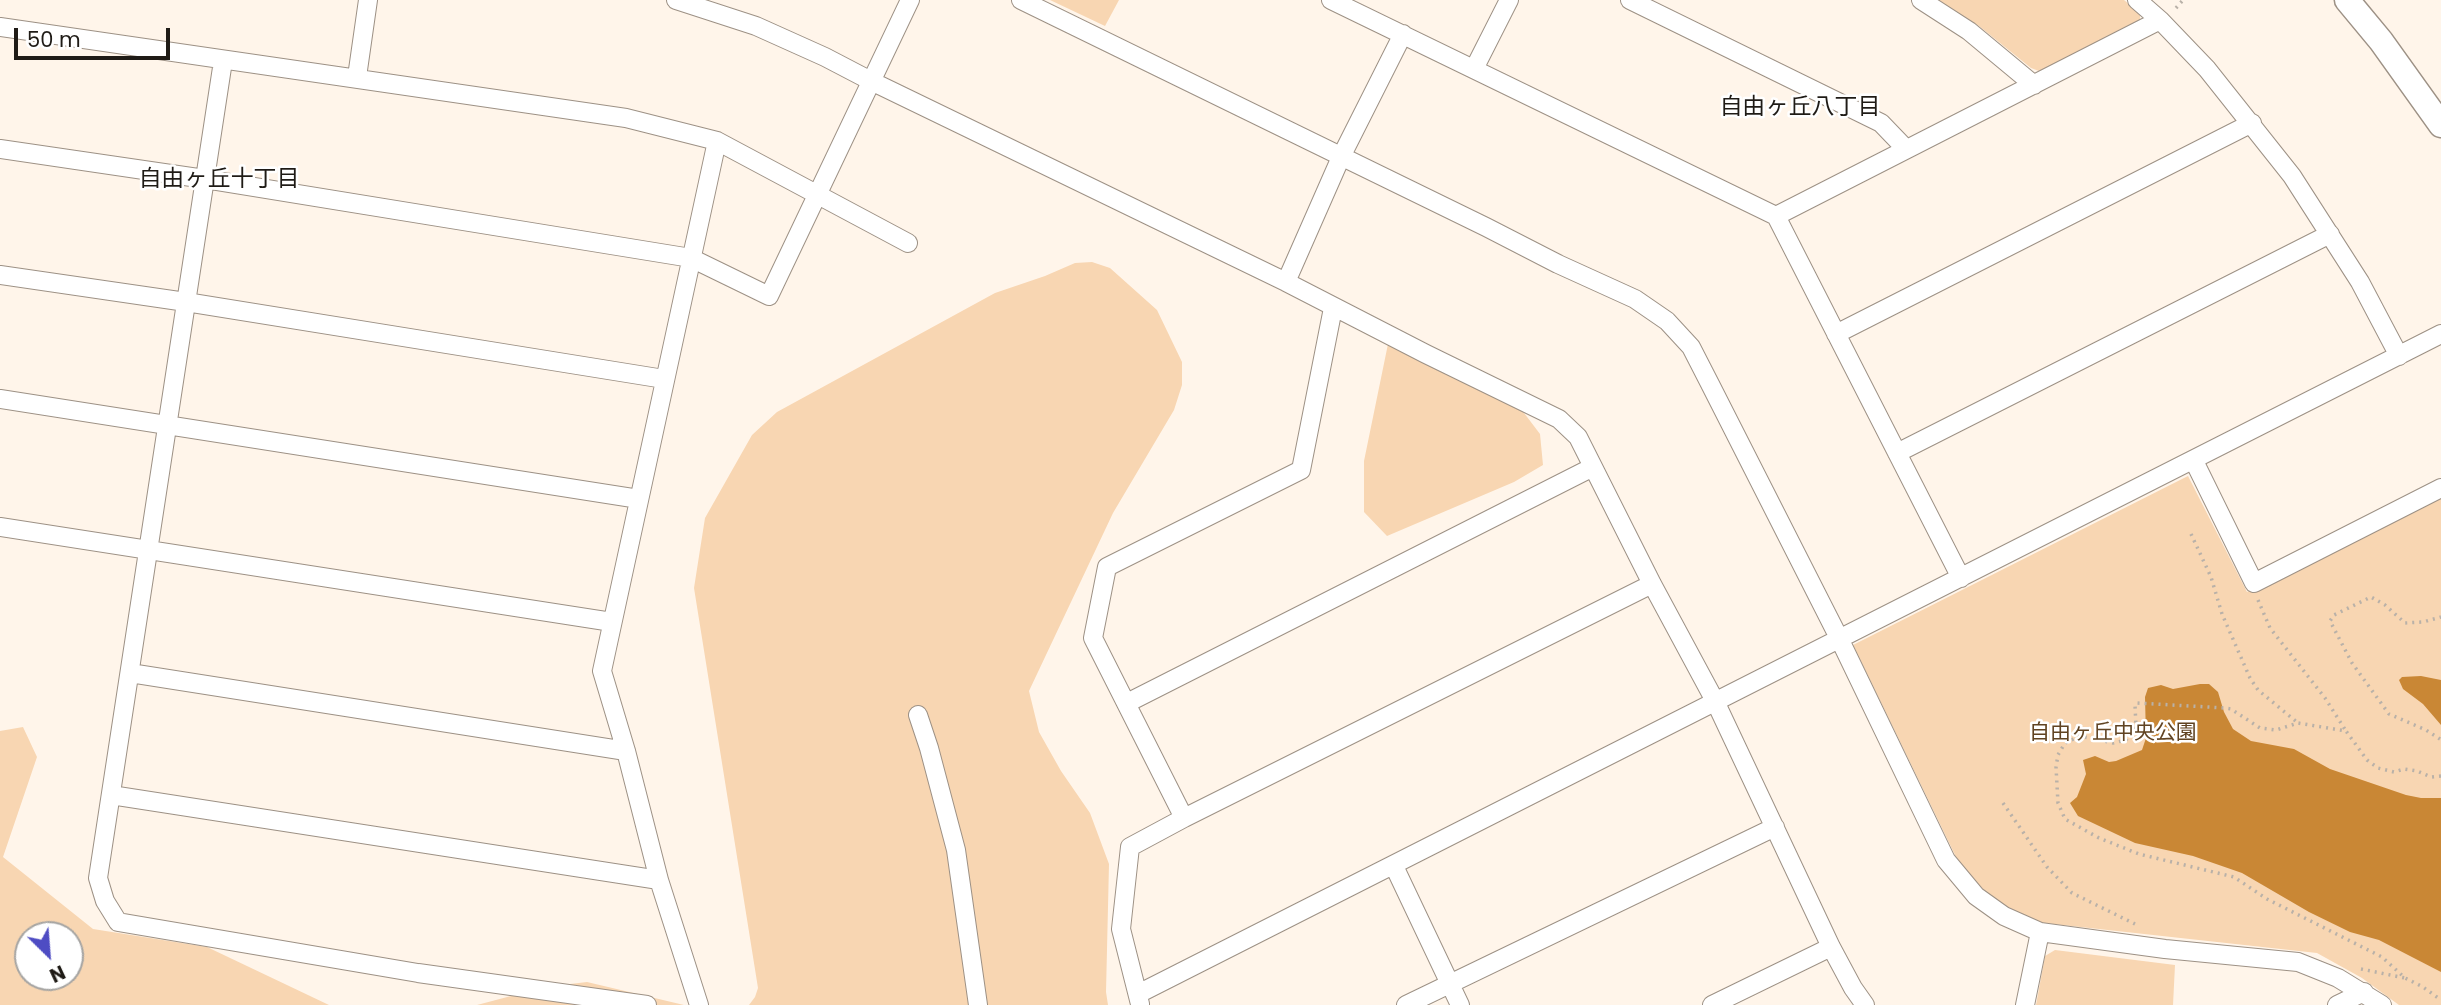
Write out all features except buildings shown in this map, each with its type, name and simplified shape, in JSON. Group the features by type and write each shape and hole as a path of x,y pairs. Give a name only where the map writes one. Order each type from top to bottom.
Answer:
{"street":[{"path":"357,78 368,0"},
{"path":"676,0 757,26 825,57 1286,282 1559,419 1578,437 1715,701 1831,947 1865,1005"},
{"path":"0,149 205,179 691,258 769,296 910,0"},
{"path":"1021,0 1558,264 1635,299 1667,321 1691,347 1704,372 1839,638 1946,860 1976,895 2004,916 2039,932 2165,949 2298,962 2338,978 2382,1005"},
{"path":"1331,0 1776,216 1961,578"},
{"path":"1474,69 1509,0"},
{"path":"1630,0 1881,123 1906,149"},
{"path":"1921,0 1969,31 2034,85"},
{"path":"2137,0 2207,69 2292,176 2360,282 2399,356"},
{"path":"2347,0 2437,108"},
{"path":"1776,216 2160,20"},
{"path":"0,27 626,118 717,141 908,243"},
{"path":"1286,282 1341,157 1403,34"},
{"path":"223,61 98,878 105,901 118,922 418,973 647,1005"},
{"path":"1836,334 2252,123"},
{"path":"699,1005 659,880 626,751 602,671 717,141"},
{"path":"1897,453 2330,234"},
{"path":"0,275 186,302 664,379"},
{"path":"1184,818 1093,638 1107,567 1301,470 1334,308"},
{"path":"1653,584 1130,847 1121,929 1139,999 1715,701 2441,334"},
{"path":"0,399 639,499"},
{"path":"2194,461 2254,583 2441,488"},
{"path":"1127,703 1593,467"},
{"path":"0,527 612,622"},
{"path":"130,673 626,751"},
{"path":"918,715 956,850 978,1005"},
{"path":"111,795 659,880"},
{"path":"1406,1005 1775,827"},
{"path":"1394,866 1460,1005"},
{"path":"2025,1005 2039,932"},
{"path":"1712,1005 1831,947"},
{"path":"2337,1005 2364,992"}],"path":[{"path":"2191,534 2211,577 2222,614 2250,678 2258,690 2298,723"},
{"path":"2254,583 2256,596 2270,628 2325,698 2367,760 2378,768 2394,772 2404,769 2431,777 2441,776"},
{"path":"2441,617 2423,622 2405,622 2371,597 2334,615 2330,621 2352,663 2389,713 2441,739"},
{"path":"2346,731 2298,723 2276,730 2260,728 2231,709 2137,703 2136,727 2126,740 2113,743 2080,736 2065,743 2058,755 2058,803 2065,819 2099,838 2139,854 2234,877 2267,899 2382,957 2405,978"},
{"path":"2003,803 2047,867 2072,893 2156,934 2165,949"},
{"path":"2338,978 2351,967 2384,972 2405,978 2441,1000"}],"green space":[{"path":"1050,0 1119,0 1105,26"},
{"path":"1938,0 2124,0 2140,13 2140,21 2039,71 2031,68 1979,26"},
{"path":"1092,262 1110,268 1157,310 1182,362 1182,385 1174,410 1113,513 1029,691 1039,732 1061,771 1090,813 1109,864 1108,1005 749,1005 758,988 694,588 705,518 752,435 777,412 995,293 1075,263"},
{"path":"1388,344 1518,405 1540,434 1543,465 1514,482 1387,536 1364,512 1364,461"},
{"name":"自由ヶ丘中央公園","path":"2188,476 2247,592 2441,494 2441,1005 2399,1005 2362,978 2317,953 2035,922 1995,900 1969,876 1955,855 1853,645"},
{"path":"23,727 37,757 3,857 83,921 14,921 14,991 84,991 84,922 93,929 207,947 329,1005 0,1005 0,731"},
{"path":"2055,950 2175,965 2173,1005 2036,1005 2045,956"},
{"path":"587,982 684,1005 477,1005 545,987"}],"shaded area":[{"path":"2421,676 2441,680 2441,725 2423,704 2403,689 2399,680 2402,677"},
{"path":"2209,684 2218,692 2233,729 2251,741 2294,749 2330,769 2406,795 2441,798 2441,972 2379,940 2350,932 2309,912 2242,873 2193,856 2135,843 2078,816 2070,803 2077,797 2086,774 2083,760 2095,756 2109,762 2116,761 2142,750 2146,738 2145,697 2148,688 2161,685 2173,689"}],"district":[{"name":"自由ヶ丘八丁目","path":"1800,108"},
{"name":"自由ヶ丘十丁目","path":"219,180"}]}
